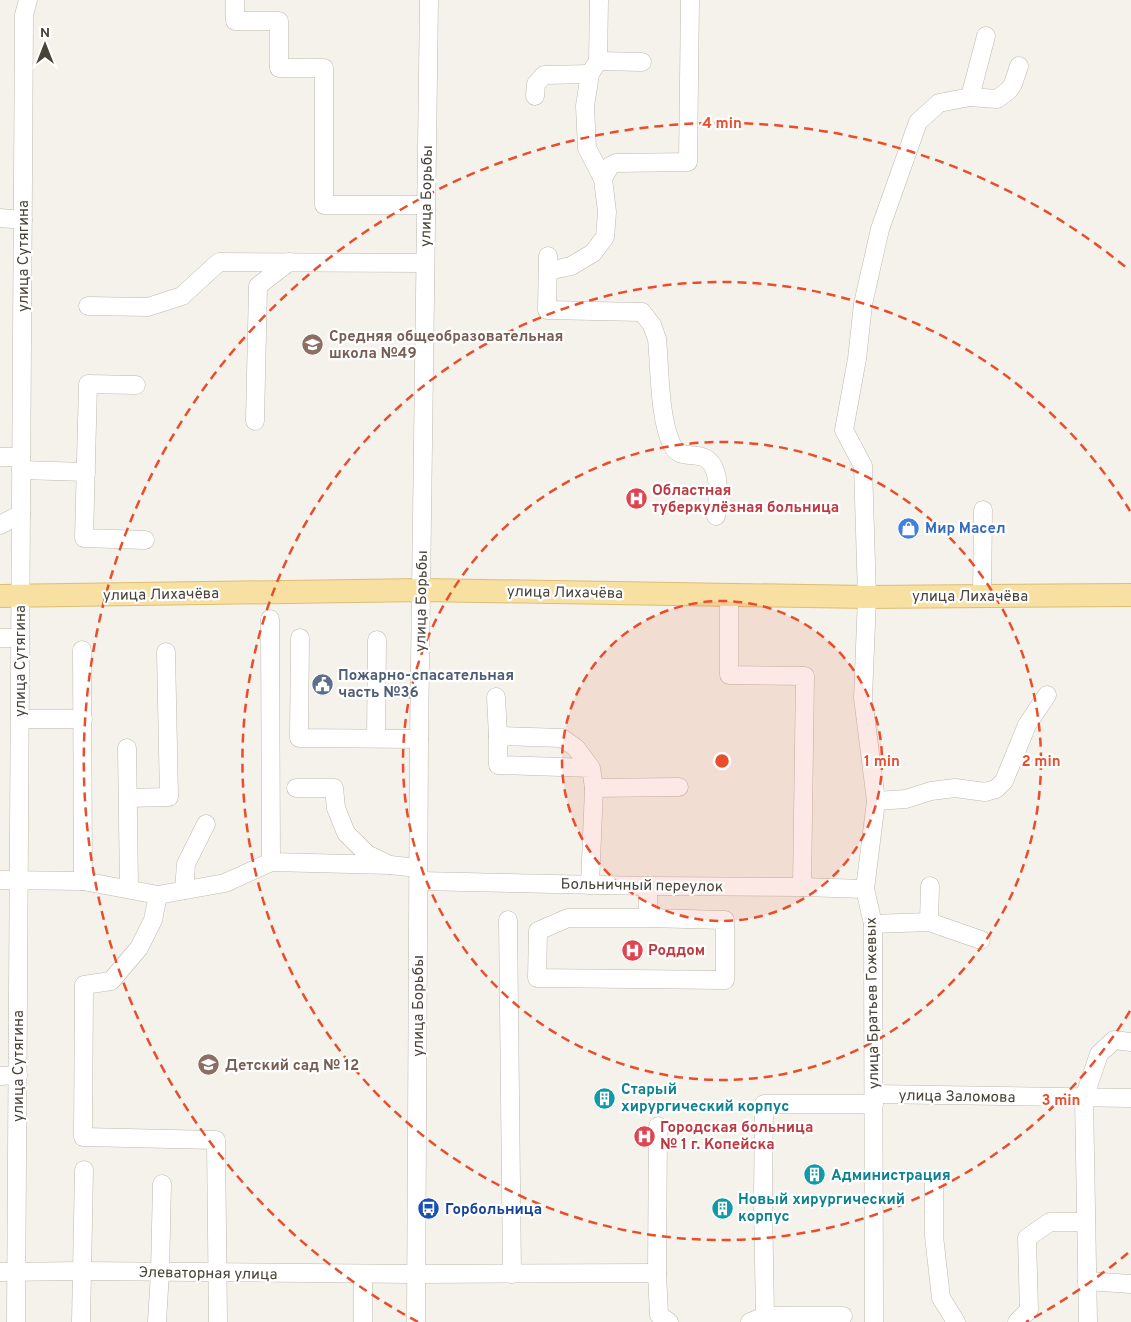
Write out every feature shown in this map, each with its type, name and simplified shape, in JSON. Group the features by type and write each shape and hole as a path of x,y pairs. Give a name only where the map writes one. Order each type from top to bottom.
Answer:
{"main road":[{"name":"улица Лихачёва","path":"10,596 422,590 867,597 1131,595"}],"street":[{"name":"улица Сутягина","path":"16,1322 8,1272 18,1076 20,638 10,596 21,514 24,15 28,0"},
{"path":"235,0 235,20 279,20 279,68 324,68 324,205 426,205"},
{"name":"улица Борьбы","path":"416,1322 419,738 429,0"},
{"path":"599,0 594,68 585,106 587,148 603,179 607,212 605,237 593,253 572,266 548,263 547,310 642,312 652,325 658,338 665,427 672,447 684,455 704,457 710,462 719,487 716,516"},
{"path":"603,179 610,166 616,163 688,162 690,0"},
{"path":"970,97 986,36"},
{"path":"535,96 536,84 544,75 642,62"},
{"name":"улица Братьев Гожевых","path":"874,1322 873,924 865,889 876,801 863,698 867,597 863,466 844,430 857,358 862,304 880,229 918,122 939,103 970,97 997,99 1009,90 1013,84 1019,66"},
{"path":"0,218 23,220"},
{"path":"88,306 148,307 182,296 219,262 425,263"},
{"path":"255,421 258,286 289,262"},
{"path":"136,384 88,384 84,538 145,540"},
{"path":"0,457 21,463 86,472"},
{"path":"982,596 983,510"},
{"path":"0,525 21,514"},
{"path":"729,595 729,676 805,676 802,887"},
{"path":"270,619 271,862"},
{"path":"0,638 20,638"},
{"path":"300,638 299,738 419,738"},
{"path":"376,738 378,640"},
{"path":"82,650 83,881"},
{"path":"128,798 169,797 166,652"},
{"path":"876,801 906,799 931,791 955,788 985,792 996,789 1004,781 1027,725 1047,696"},
{"path":"496,697 498,765 591,768"},
{"path":"20,719 83,719"},
{"path":"498,736 562,738 576,748 591,768 594,788 590,885"},
{"path":"126,748 129,889"},
{"path":"594,788 679,787"},
{"path":"296,788 334,788 336,808 346,833 366,854 390,865"},
{"path":"184,890 186,864 206,824"},
{"path":"0,880 83,881 158,895 225,883 271,862 390,865"},
{"name":"Больничный переулок","path":"390,865 419,874 590,885 865,889"},
{"path":"648,886 648,918"},
{"path":"929,922 930,886"},
{"path":"158,895 153,920 139,948 111,981 84,985 83,1137 216,1140 219,1273 218,1322"},
{"path":"568,918 648,918 725,920 725,980 537,978 538,931 568,918"},
{"path":"508,920 512,1274"},
{"path":"873,924 929,922 981,940"},
{"path":"1088,1322 1084,1098 1099,1054 1114,1040 1131,1042"},
{"path":"0,1076 18,1076"},
{"name":"улица Заломова","path":"758,1319 763,1201 764,1104 874,1099 1131,1098"},
{"path":"658,1126 657,1273 659,1315 669,1322"},
{"path":"80,1322 84,1170"},
{"path":"157,1322 162,1184"},
{"path":"934,1184 934,1236 941,1298 956,1322"},
{"path":"1017,1322 1029,1310 1028,1238 1050,1222 1086,1222"},
{"name":"Элеваторная улица","path":"8,1272 657,1273"},
{"path":"363,1322 364,1274"},
{"path":"1087,1281 1131,1284"},
{"path":"758,1319 843,1316"}],"place":[{"name":"Средняя общеобразовательная школа №49","path":"313,345"},
{"name":"Областная туберкулёзная больница","path":"636,499"},
{"name":"Мир Масел","path":"909,528"},
{"name":"Пожарно-спасательная часть №36","path":"322,684"},
{"name":"Роддом","path":"632,950"},
{"name":"Детский сад № 12","path":"209,1065"},
{"name":"Старый хирургический корпус","path":"605,1098"},
{"name":"Городская больница № 1 г. Копейска","path":"644,1136"},
{"name":"Администрация","path":"815,1175"},
{"name":"Новый хирургический корпус","path":"722,1208"},
{"name":"Горбольница","path":"429,1209"}]}
